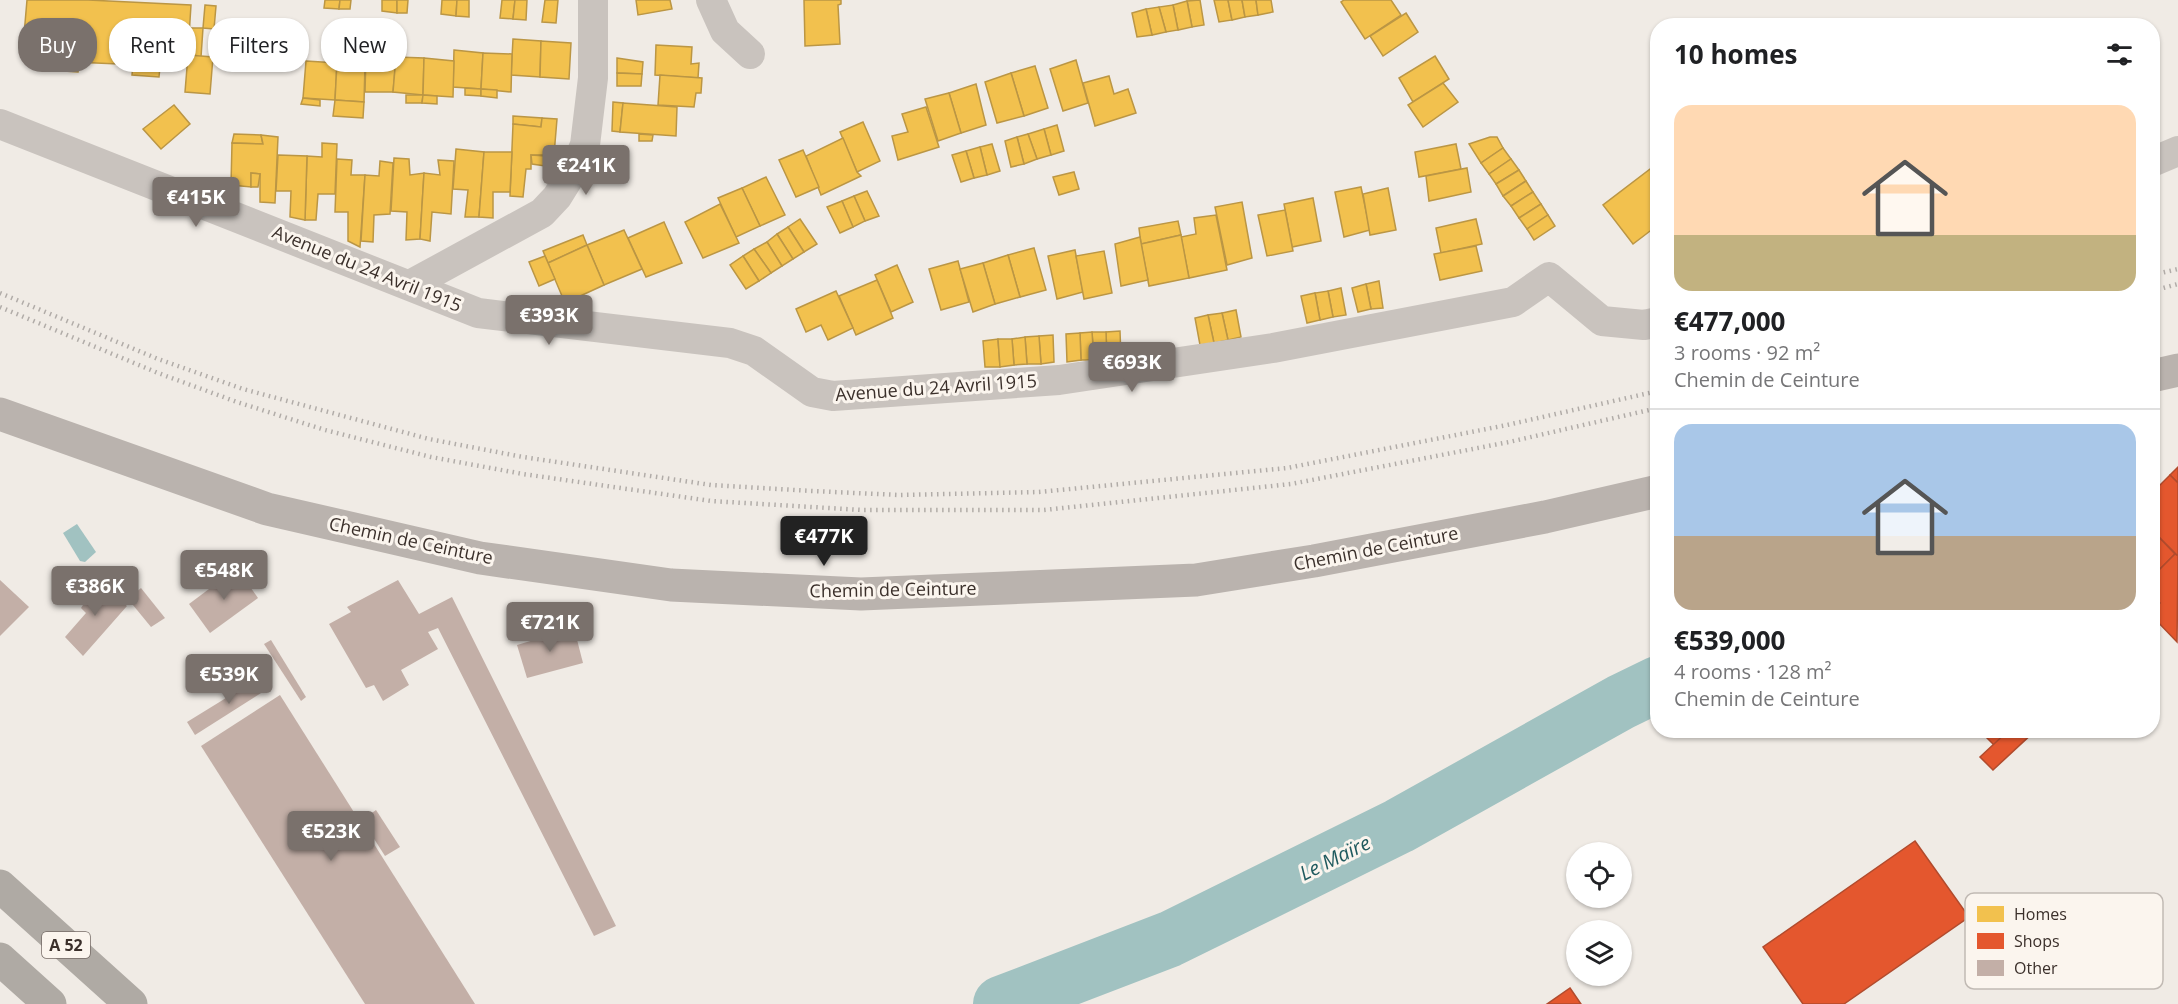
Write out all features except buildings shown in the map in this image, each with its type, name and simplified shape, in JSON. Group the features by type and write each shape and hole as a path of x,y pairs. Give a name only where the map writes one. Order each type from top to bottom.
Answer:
{"highway":[{"name":"A 52","path":"0,886 131,1004"},
{"path":"0,959 50,1004"}],"main road":[{"path":"2160,374 2178,370"},
{"name":"Chemin de Ceinture","path":"0,414 267,509 480,558 670,585 861,594 1196,579 1348,555 1545,517 1650,493"}],"street":[{"path":"410,285 542,213 557,197 585,145 589,124 593,0"},
{"path":"711,0 725,31 750,54"},
{"name":"Avenue du 24 Avril 1915","path":"0,124 410,285 478,314 730,343 754,351 812,392 833,396 1059,380 1273,348 1513,302 1549,277 1602,321 1650,324"},
{"path":"2160,159 2178,151"}],"water":[{"path":"77,524 96,552 85,562 80,561 63,533"}],"waterway":[{"name":"Le Maïre","path":"1001,1004 1170,939 1399,826 1650,688"}],"railway":[{"path":"2160,273 2178,269"},
{"path":"2160,289 2178,284"},
{"path":"0,293 158,359 243,389 429,439 523,457 711,485 899,495 1039,492 1287,468 1507,425 1650,393"},
{"path":"0,307 158,373 237,402 325,430 431,457 523,474 711,501 862,510 1044,510 1291,484 1509,442 1650,410"}]}
